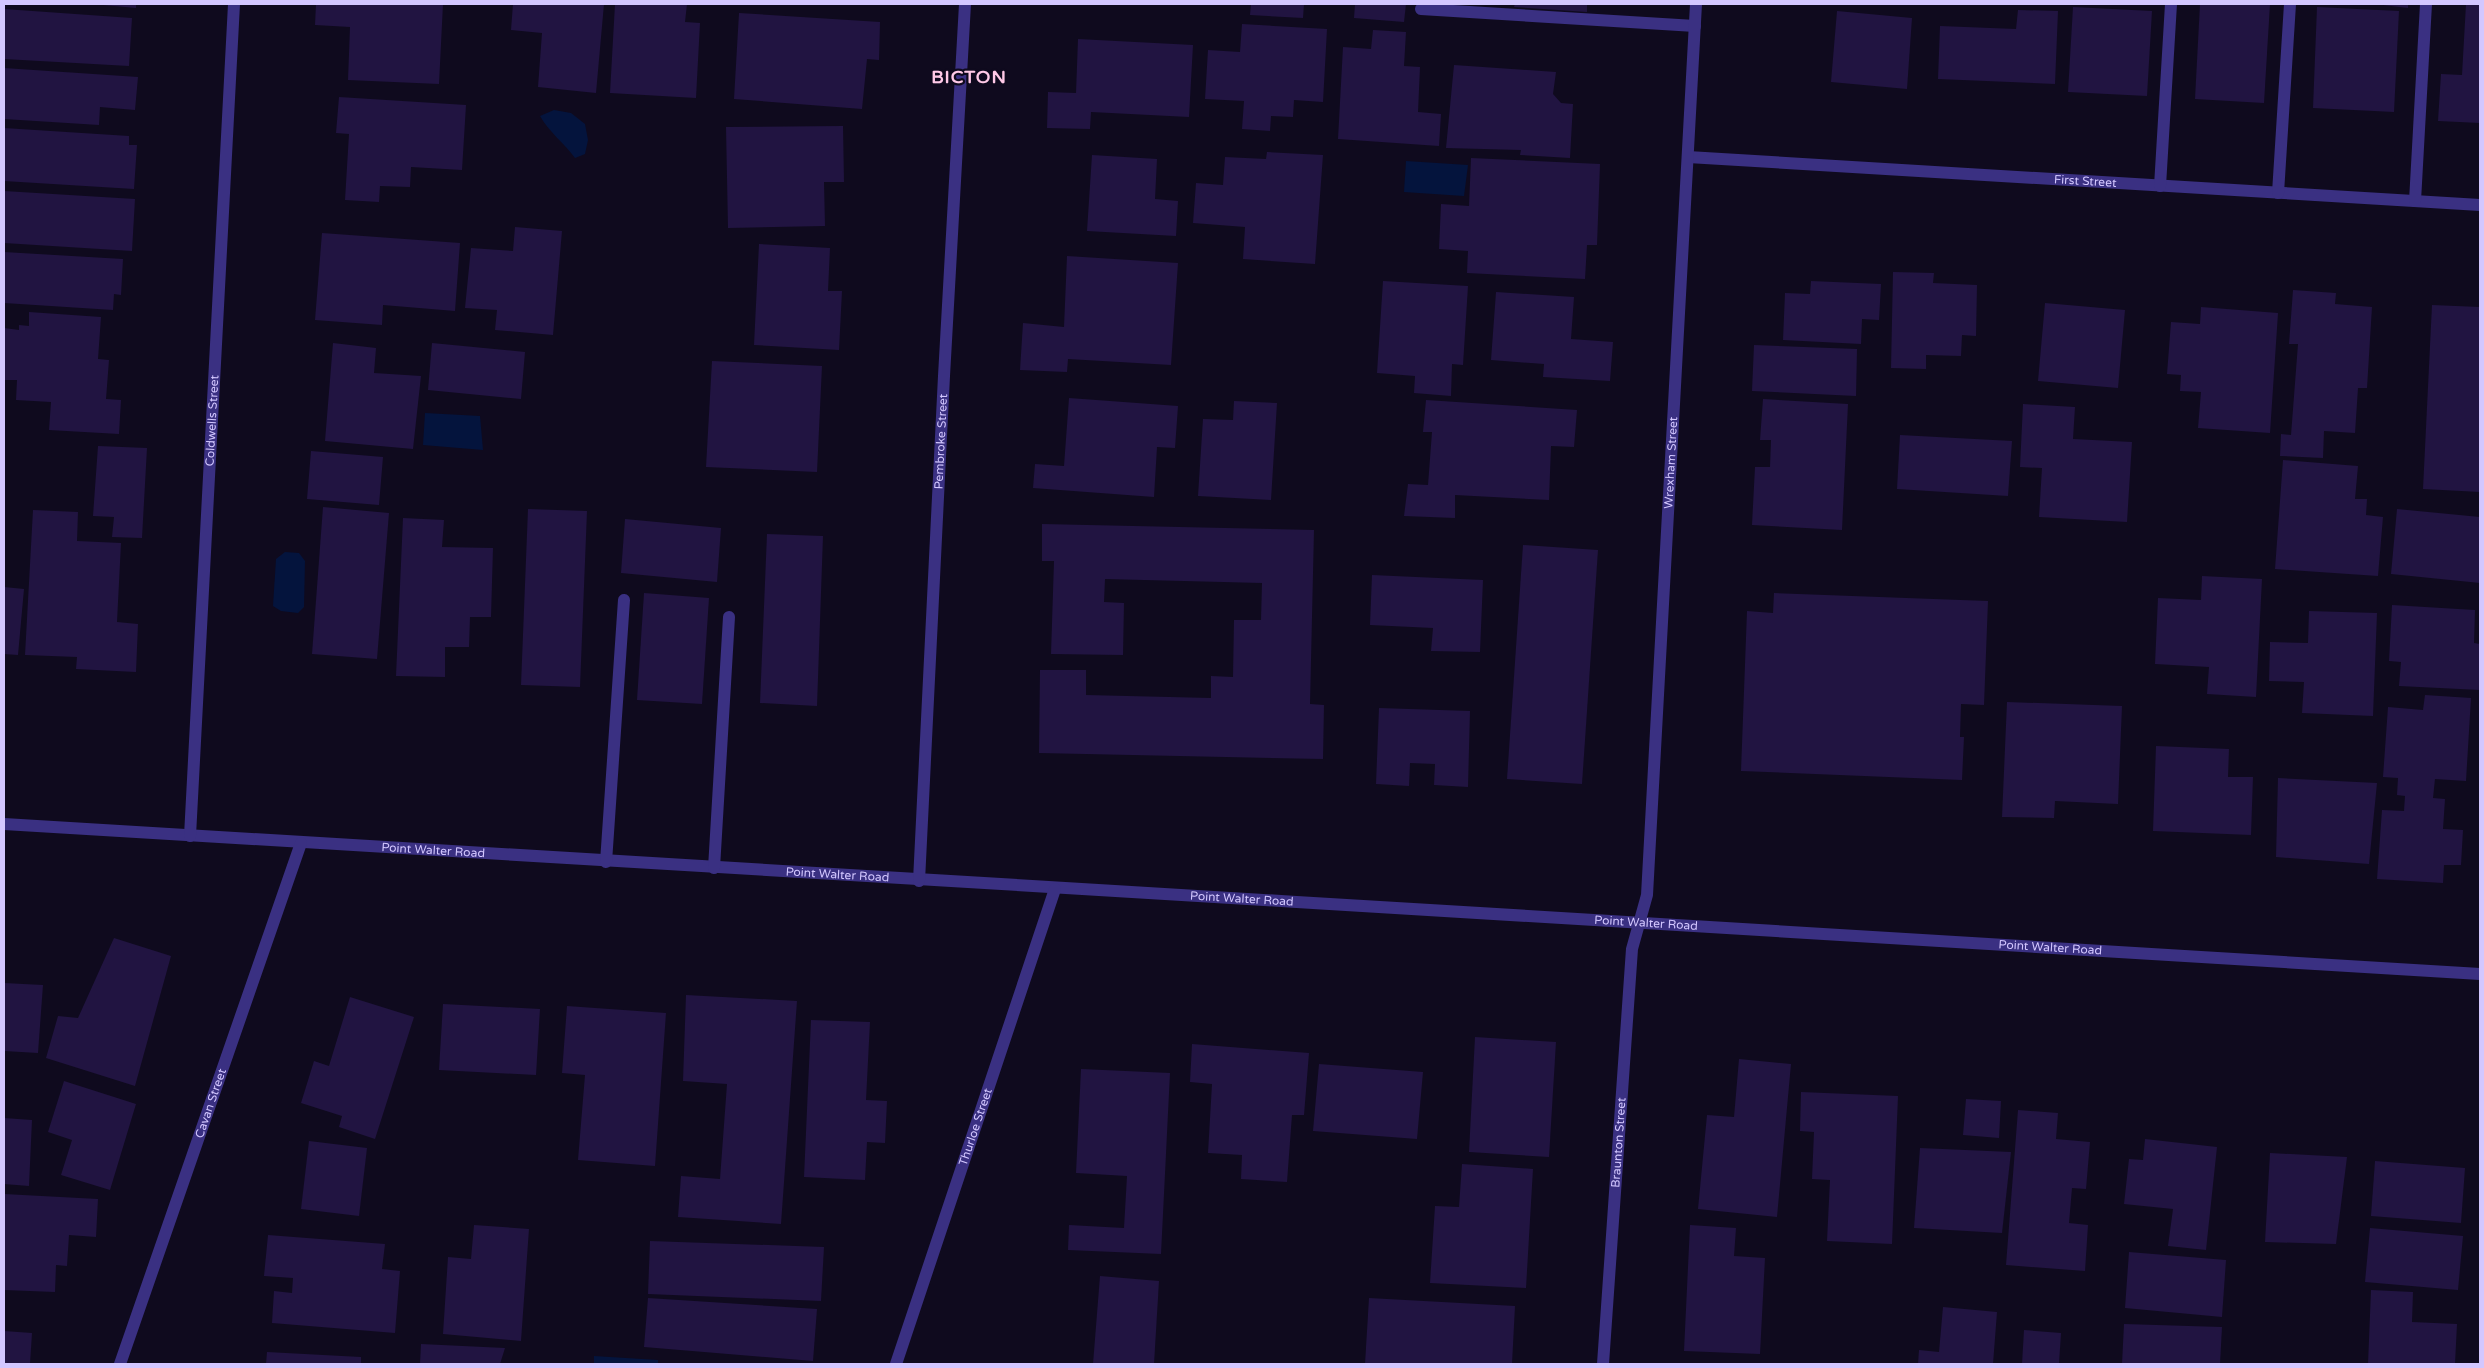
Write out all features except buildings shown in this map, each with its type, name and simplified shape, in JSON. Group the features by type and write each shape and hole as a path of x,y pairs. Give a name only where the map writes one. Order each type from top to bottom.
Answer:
{"street":[{"name":"Coldwells Street","path":"190,836 234,4"},
{"name":"Pembroke Street","path":"919,880 965,4"},
{"name":"Wrexham Street","path":"1639,922 1647,895 1696,4"},
{"path":"2160,186 2171,4"},
{"path":"2278,193 2290,4"},
{"path":"2415,201 2426,4"},
{"path":"1421,9 1695,26"},
{"name":"First Street","path":"1688,158 2480,205"},
{"path":"606,862 624,600"},
{"path":"714,868 729,617"},
{"name":"Point Walter Road","path":"4,824 606,862 1639,922 2480,974"},
{"name":"Cavan Street","path":"120,1364 301,843"},
{"name":"Thurloe Street","path":"896,1364 1054,889"},
{"name":"Braunton Street","path":"1603,1364 1632,949 1639,922"}],"water":[{"path":"554,110 571,113 585,124 588,140 585,154 575,158 540,116"},
{"path":"1406,161 1468,165 1464,196 1404,192"},
{"path":"425,413 480,416 483,450 423,445"},
{"path":"285,552 299,553 305,561 304,607 298,613 281,611 273,606 276,559"},
{"path":"594,1356 658,1360 658,1364 594,1364"}],"district":[{"name":"BICTON","path":"969,77"}]}
